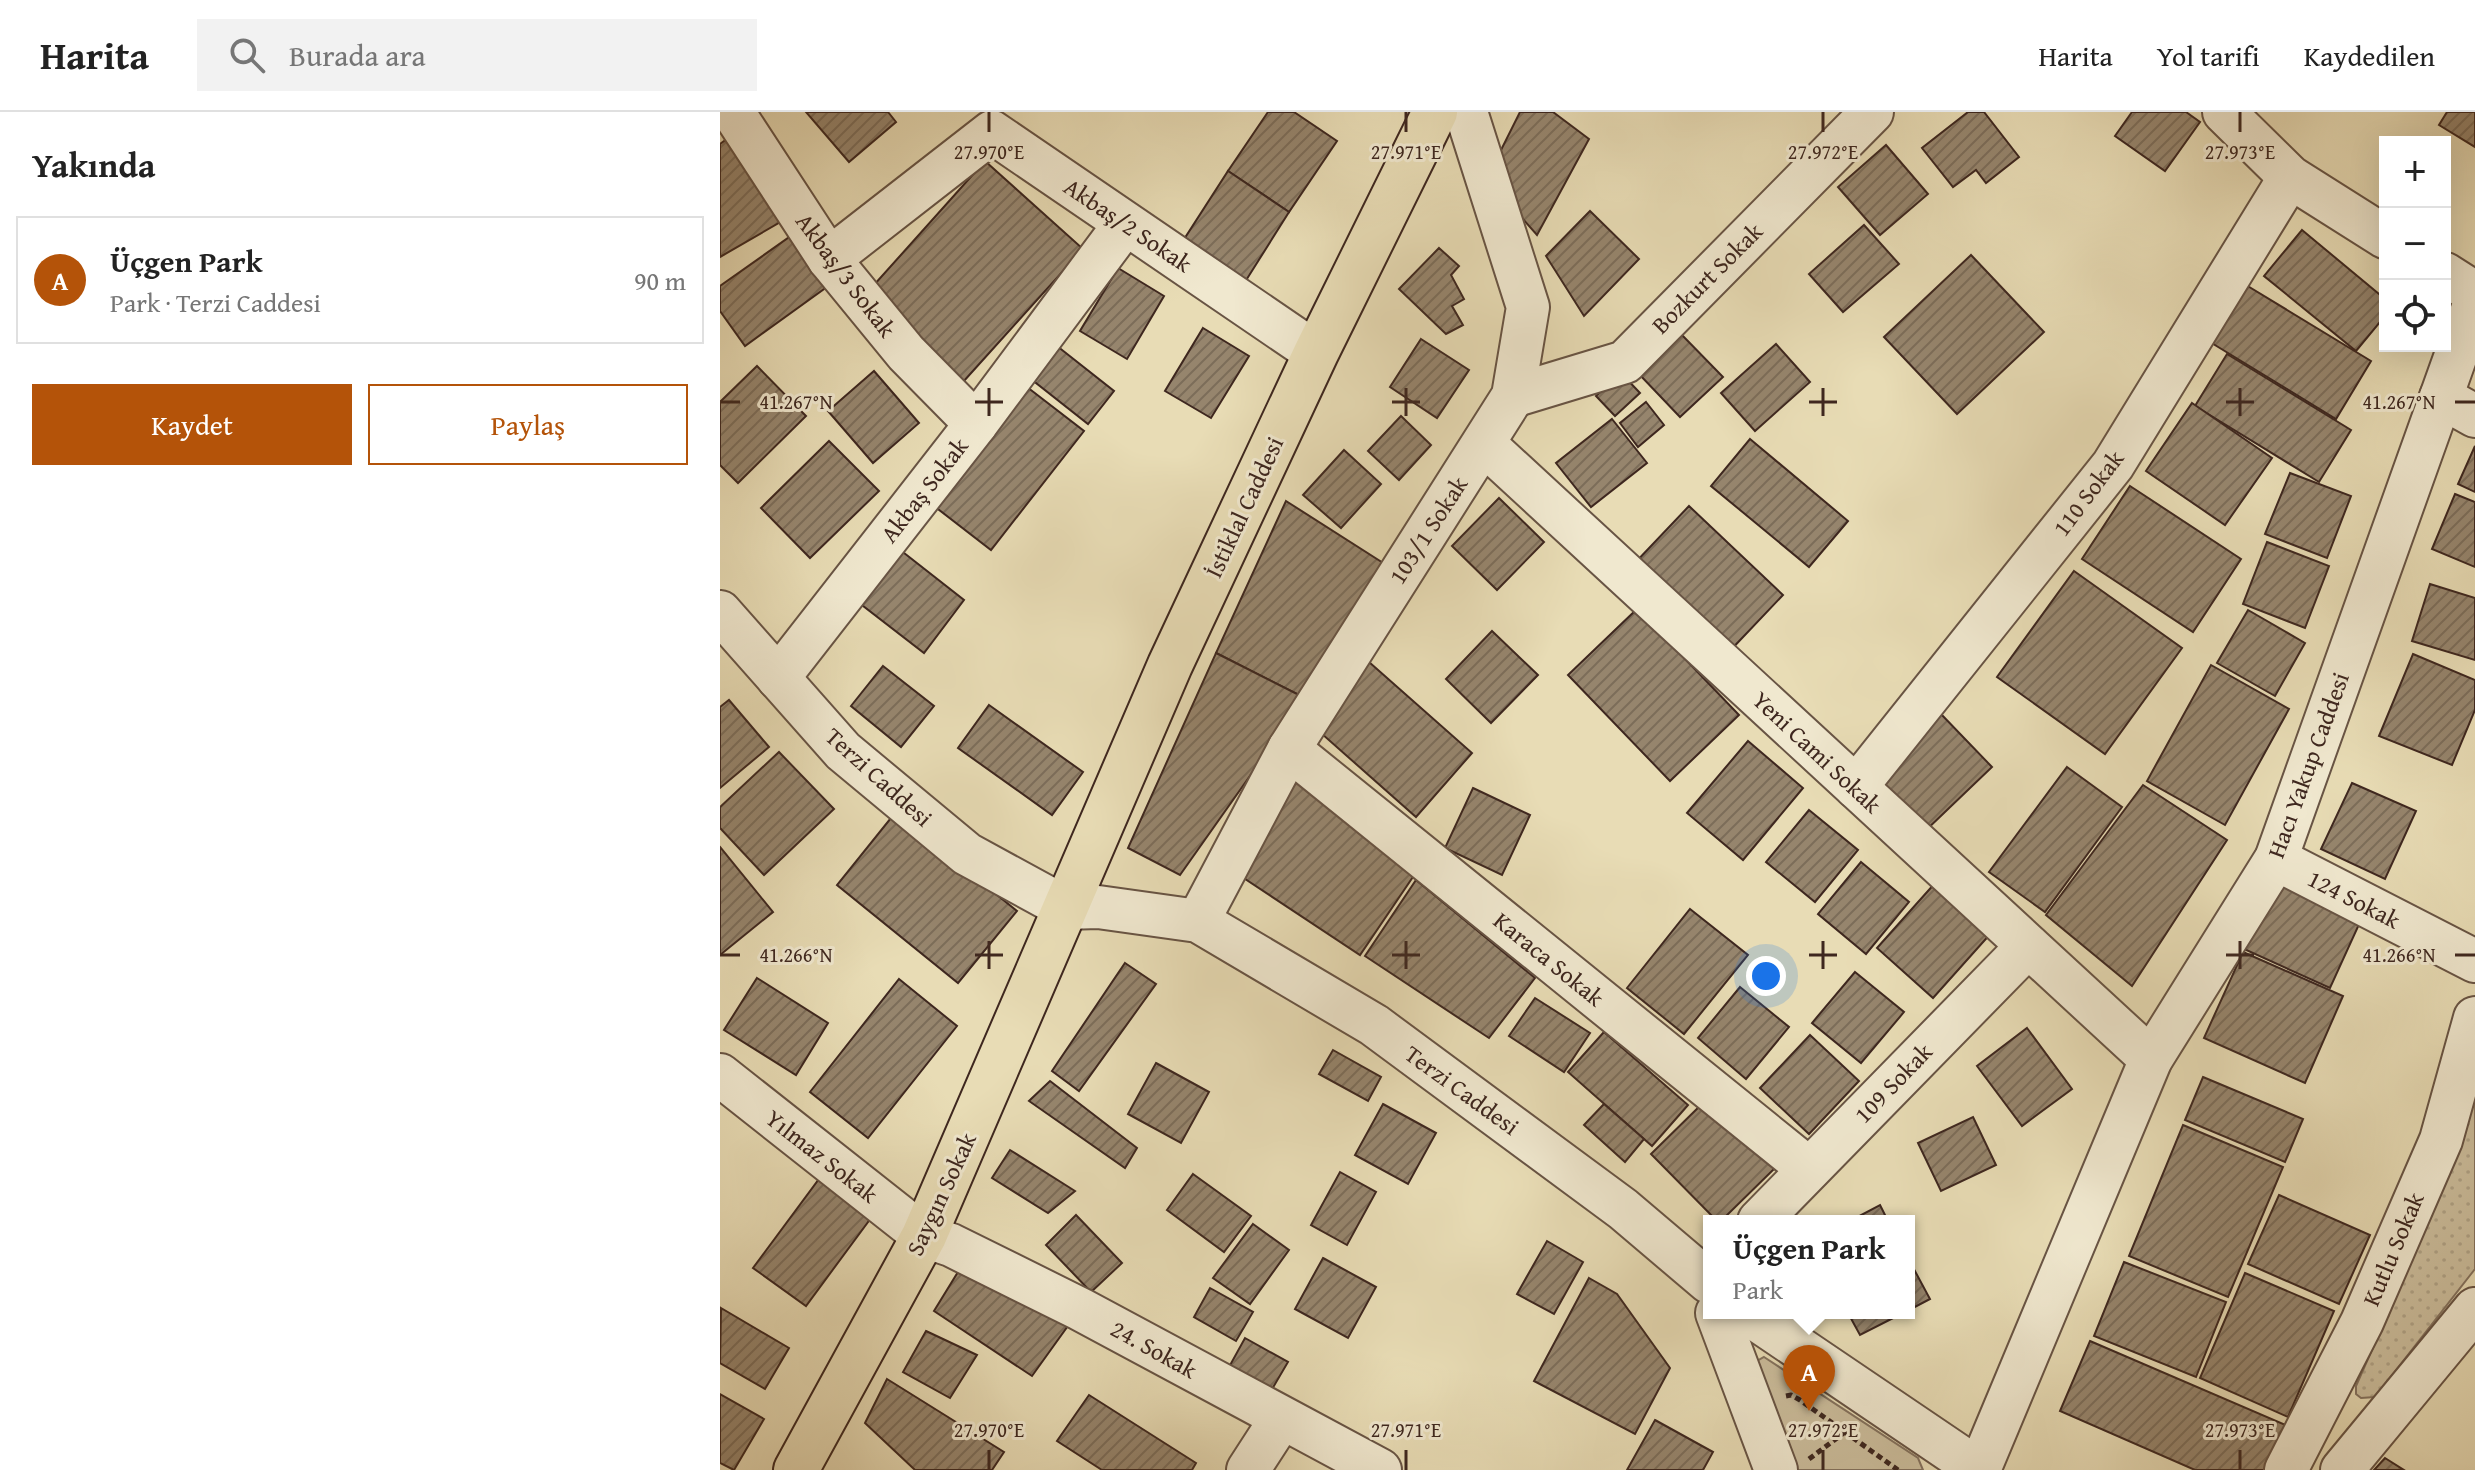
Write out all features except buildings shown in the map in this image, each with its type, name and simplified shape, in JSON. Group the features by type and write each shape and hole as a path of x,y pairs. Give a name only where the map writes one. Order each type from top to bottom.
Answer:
{"main road":[{"name":"İstiklal Caddesi","path":"1066,908 1170,665 1316,353 1435,112"},
{"name":"Saygın Sokak","path":"796,1470 924,1236 1066,908"}],"street":[{"path":"720,121 733,112"},
{"name":"Akbaş/3 Sokak","path":"733,112 829,259 906,353 976,424"},
{"name":"103/1 Sokak","path":"1198,921 1289,749 1513,396 1528,307 1466,112"},
{"name":"Bozkurt Sokak","path":"1513,396 1625,362 1872,112"},
{"path":"2224,112 2290,177 2379,233"},
{"name":"Akbaş/2 Sokak","path":"829,259 992,132 1316,353"},
{"name":"110 Sokak","path":"1856,787 2113,465 2290,177"},
{"name":"Akbaş Sokak","path":"778,678 976,424 1125,224"},
{"path":"2451,278 2475,293"},
{"name":"Hacı Yakup Caddesi","path":"1979,1470 2151,1059 2276,859 2458,406 2475,302"},
{"name":"Yeni Cami Sokak","path":"1484,444 2151,1059"},
{"name":"Terzi Caddesi","path":"720,612 843,751 967,854 1066,908"},
{"name":"Karaca Sokak","path":"1289,749 1809,1169"},
{"name":"124 Sokak","path":"2276,859 2475,961"},
{"path":"1066,908 1098,907 1198,921"},
{"name":"Terzi Caddesi","path":"1198,921 1374,1025 1623,1209 1703,1282"},
{"name":"109 Sokak","path":"1765,1215 2028,946"},
{"name":"Kutlu Sokak","path":"2286,1470 2362,1322 2441,1140 2475,1018"},
{"name":"Yılmaz Sokak","path":"720,1075 924,1236"},
{"name":"24. Sokak","path":"924,1236 951,1245 1080,1309 1380,1470"},
{"path":"2342,1470 2475,1309"},
{"path":"1724,1319 1792,1465"},
{"path":"1756,1319 1979,1470"},
{"path":"1248,1470 1281,1419"}],"path":[{"path":"1784,1402 1788,1395 1793,1396 1898,1470"},
{"path":"1792,1465 1845,1432"}],"shaded area":[{"path":"2475,1082 2475,1269 2375,1397 2361,1398 2356,1394 2356,1386 2406,1273"},
{"path":"1764,1357 1918,1458 1923,1470 1797,1470 1755,1372 1757,1361"}],"place":[{"name":"Üçgen Park","path":"1809,1411"}]}
